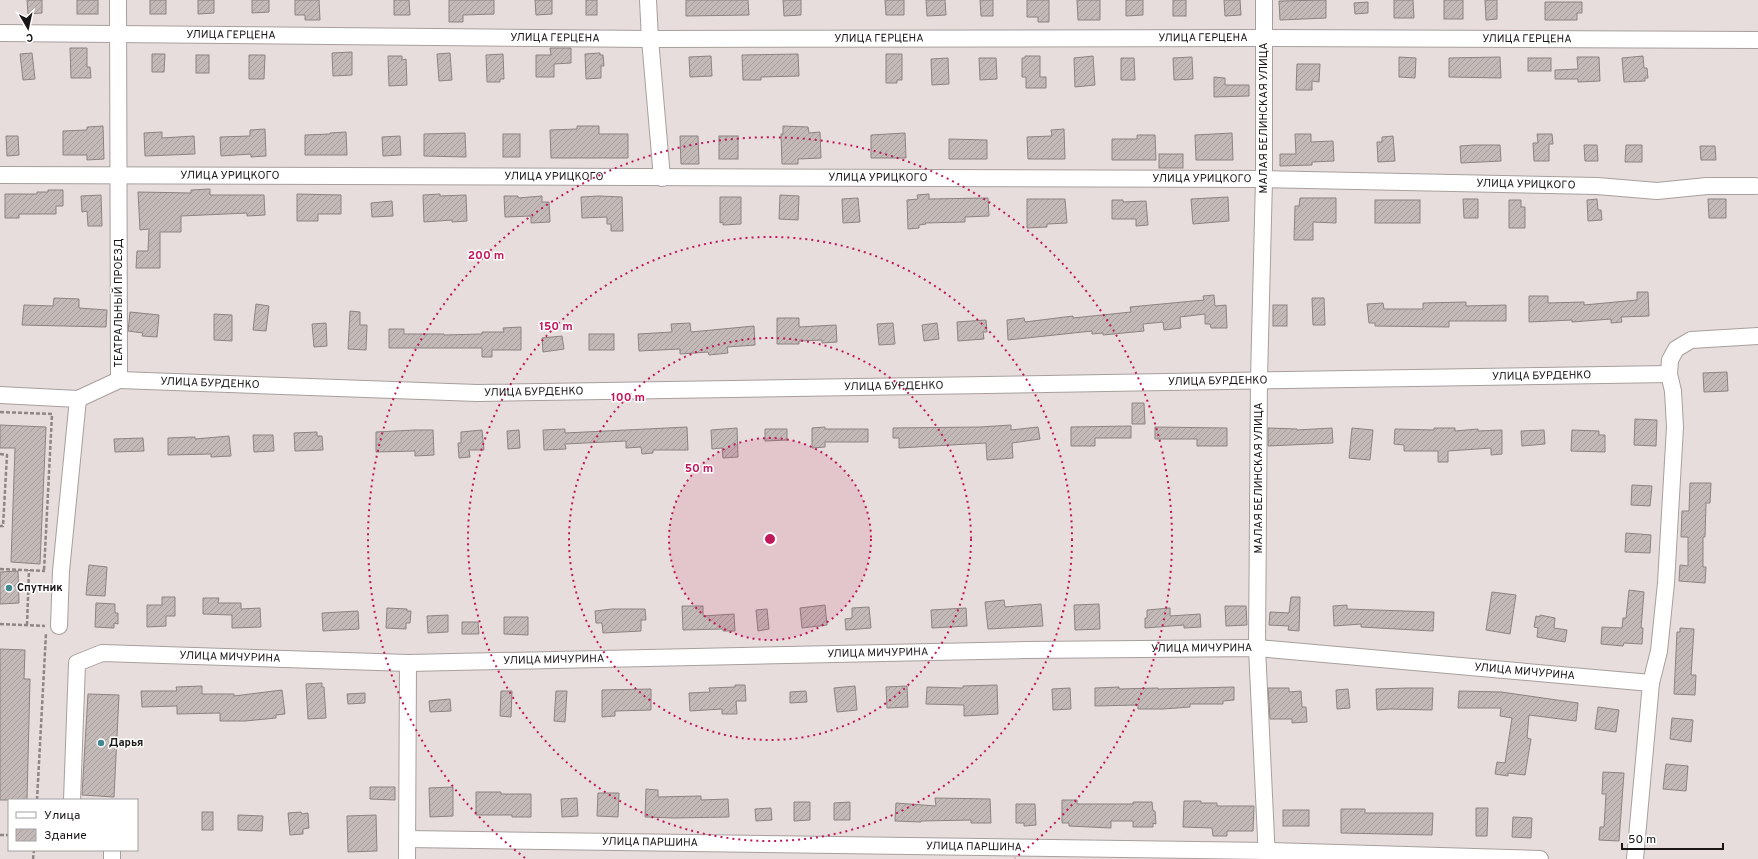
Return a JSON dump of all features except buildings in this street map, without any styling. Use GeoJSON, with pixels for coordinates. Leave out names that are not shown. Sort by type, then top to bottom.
{"type":"FeatureCollection","features":[{"type":"Feature","properties":{"kind":"street","name":"ТЕАТРАЛЬНЫЙ ПРОЕЗД"},"geometry":{"type":"LineString","coordinates":[[78,399],[119,380],[118,0]]}},
{"type":"Feature","properties":{"kind":"street"},"geometry":{"type":"LineString","coordinates":[[648,0],[662,178]]}},
{"type":"Feature","properties":{"kind":"street","name":"МАЛАЯ БЕЛИНСКАЯ УЛИЦА"},"geometry":{"type":"LineString","coordinates":[[1264,0],[1264,178],[1257,648],[1267,855]]}},
{"type":"Feature","properties":{"kind":"street","name":"УЛИЦА ГЕРЦЕНА"},"geometry":{"type":"LineString","coordinates":[[0,33],[650,39],[1264,38],[1758,40]]}},
{"type":"Feature","properties":{"kind":"street","name":"УЛИЦА УРИЦКОГО"},"geometry":{"type":"LineString","coordinates":[[0,175],[662,178],[1264,178],[1597,186],[1656,191],[1707,186],[1755,186]]}},
{"type":"Feature","properties":{"kind":"street"},"geometry":{"type":"LineString","coordinates":[[1635,859],[1651,683],[1658,651],[1665,591],[1675,427],[1673,391],[1668,374],[1670,360],[1676,349],[1691,340],[1758,336]]}},
{"type":"Feature","properties":{"kind":"street","name":"УЛИЦА БУРДЕНКО"},"geometry":{"type":"LineString","coordinates":[[119,380],[477,393],[1668,374]]}},
{"type":"Feature","properties":{"kind":"street"},"geometry":{"type":"LineString","coordinates":[[0,395],[78,399],[61,571],[59,626]]}},
{"type":"Feature","properties":{"kind":"street","name":"УЛИЦА МИЧУРИНА"},"geometry":{"type":"LineString","coordinates":[[72,799],[78,663],[102,653],[408,663],[1018,650],[1257,648],[1651,683]]}},
{"type":"Feature","properties":{"kind":"street"},"geometry":{"type":"LineString","coordinates":[[407,859],[408,663]]}},
{"type":"Feature","properties":{"kind":"street","name":"УЛИЦА ПАРШИНА"},"geometry":{"type":"LineString","coordinates":[[408,839],[1540,859]]}},
{"type":"Feature","properties":{"kind":"path"},"geometry":{"type":"LineString","coordinates":[[0,412],[52,414],[44,571]]}},
{"type":"Feature","properties":{"kind":"path"},"geometry":{"type":"LineString","coordinates":[[0,454],[7,454],[3,526],[0,526]]}},
{"type":"Feature","properties":{"kind":"path"},"geometry":{"type":"LineString","coordinates":[[0,569],[61,571]]}},
{"type":"Feature","properties":{"kind":"path"},"geometry":{"type":"LineString","coordinates":[[27,625],[29,570]]}},
{"type":"Feature","properties":{"kind":"path"},"geometry":{"type":"LineString","coordinates":[[0,624],[47,626],[37,799]]}},
{"type":"Feature","properties":{"kind":"place","name":"Спутник"},"geometry":{"type":"Point","coordinates":[9,588]}},
{"type":"Feature","properties":{"kind":"place","name":"Дарья"},"geometry":{"type":"Point","coordinates":[101,743]}}]}
